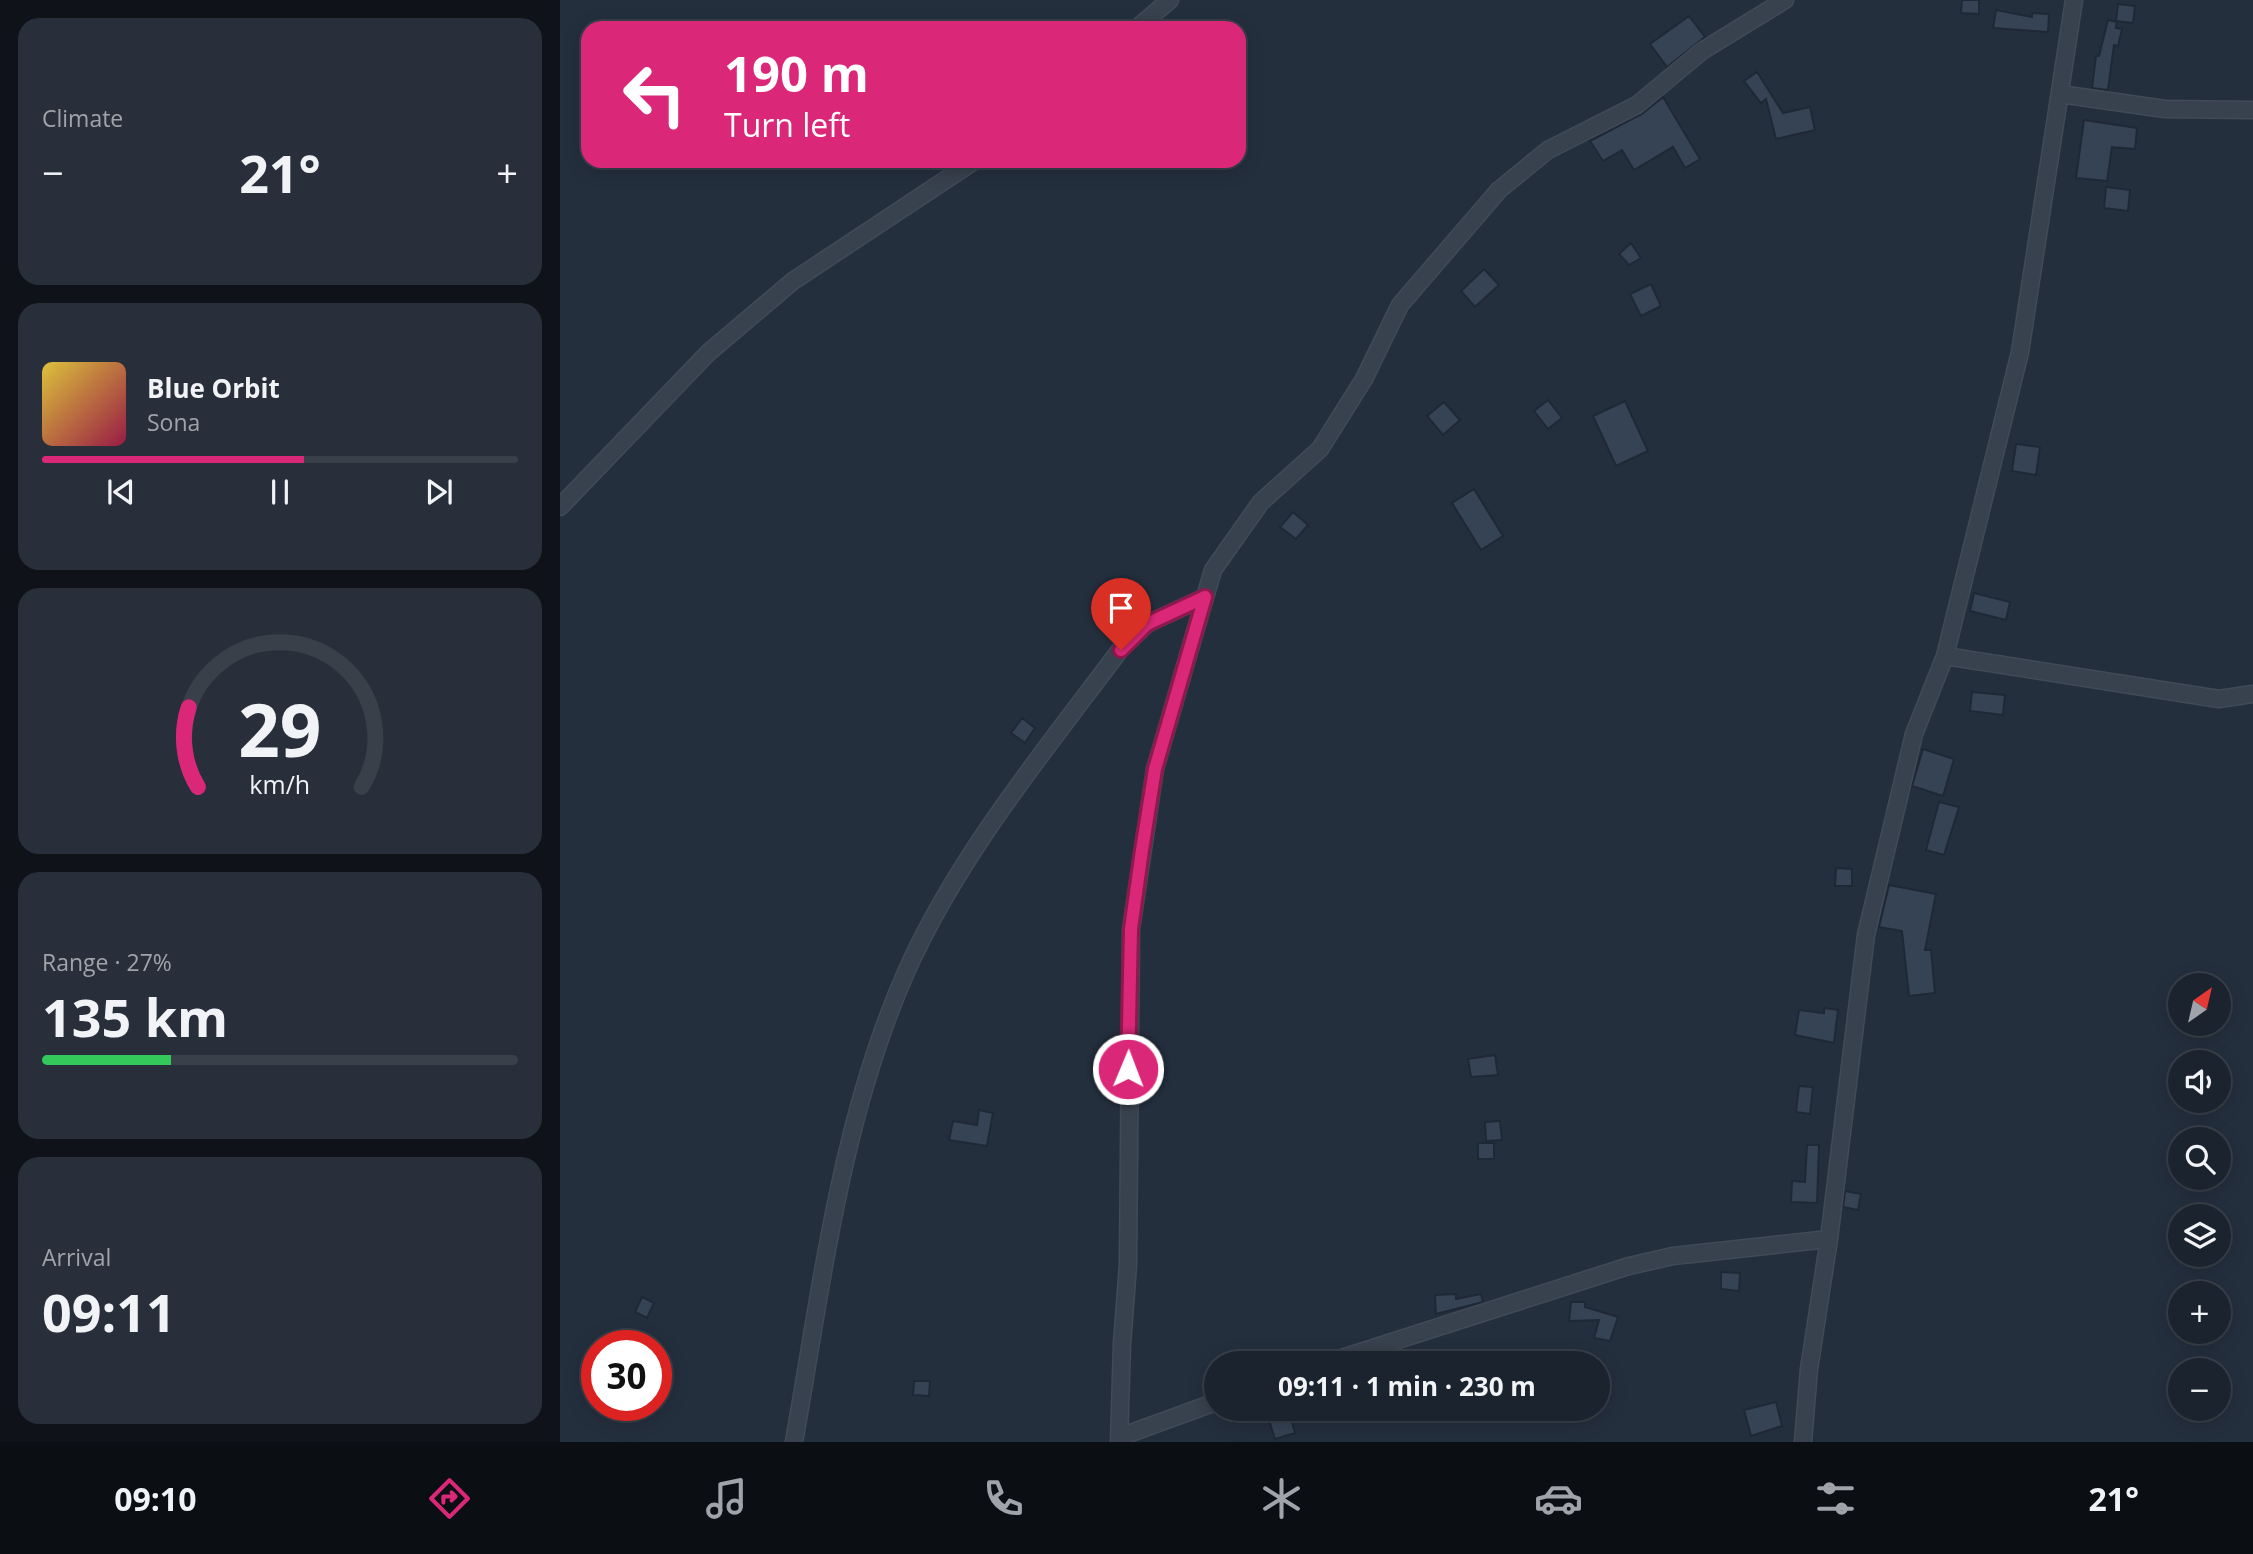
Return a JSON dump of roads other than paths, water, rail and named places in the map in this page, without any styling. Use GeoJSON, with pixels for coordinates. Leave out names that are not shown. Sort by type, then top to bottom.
{"type":"FeatureCollection","features":[{"type":"Feature","properties":{"kind":"street"},"geometry":{"type":"LineString","coordinates":[[1145,21],[1170,0]]}},
{"type":"Feature","properties":{"kind":"street"},"geometry":{"type":"LineString","coordinates":[[1204,1407],[1119,1439],[1128,1265],[1131,929],[1155,769],[1213,570],[1261,502],[1321,449],[1364,379],[1400,304],[1499,190],[1548,150],[1637,105],[1702,51],[1785,0]]}},
{"type":"Feature","properties":{"kind":"street"},"geometry":{"type":"LineString","coordinates":[[1803,1442],[1809,1369],[1829,1239],[1866,935],[1914,734],[1945,656],[2020,352],[2074,0]]}},
{"type":"Feature","properties":{"kind":"street"},"geometry":{"type":"LineString","coordinates":[[2060,94],[2165,109],[2253,110]]}},
{"type":"Feature","properties":{"kind":"street"},"geometry":{"type":"LineString","coordinates":[[560,507],[708,353],[793,281],[963,168]]}},
{"type":"Feature","properties":{"kind":"street"},"geometry":{"type":"LineString","coordinates":[[794,1442],[841,1182],[856,1118],[888,1018],[918,947],[970,859],[1121,650],[1147,624],[1205,597]]}},
{"type":"Feature","properties":{"kind":"street"},"geometry":{"type":"LineString","coordinates":[[1945,656],[2219,699],[2253,695]]}},
{"type":"Feature","properties":{"kind":"street"},"geometry":{"type":"LineString","coordinates":[[1363,1351],[1629,1266],[1673,1256],[1829,1239]]}}]}
